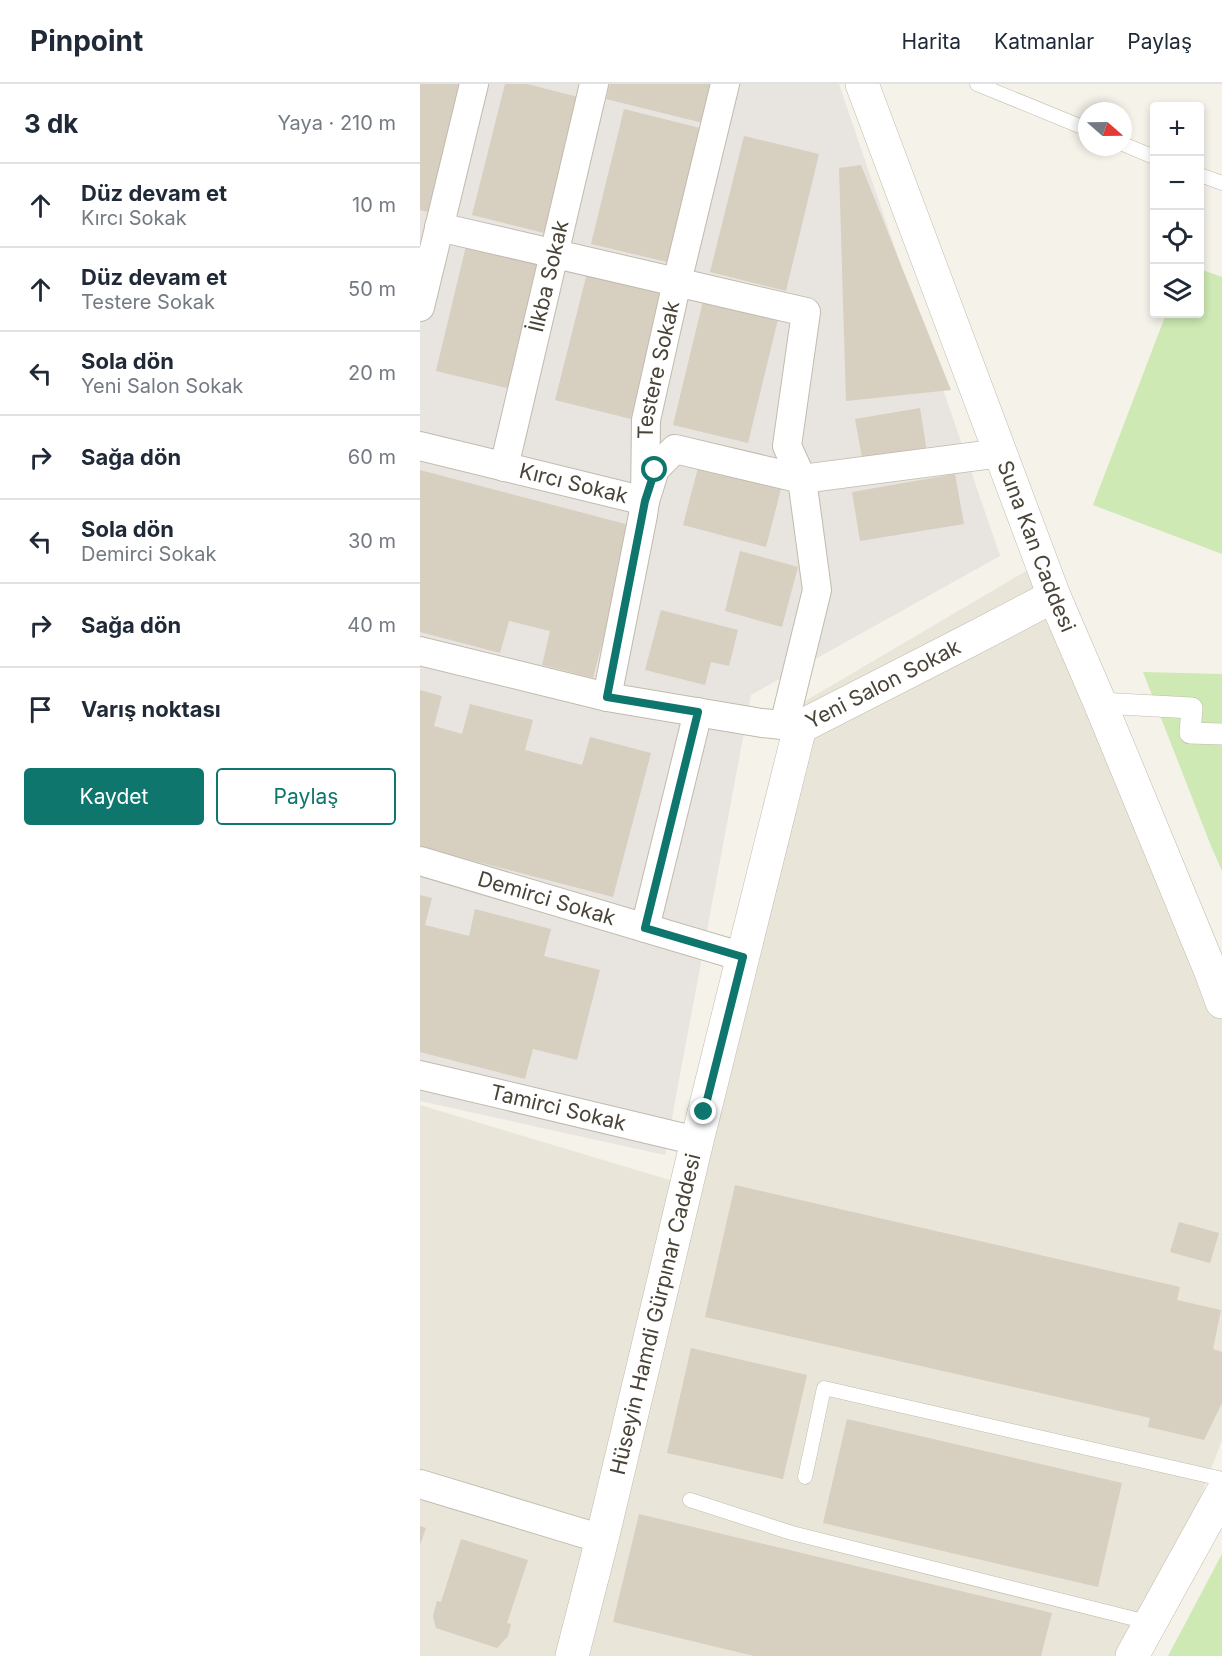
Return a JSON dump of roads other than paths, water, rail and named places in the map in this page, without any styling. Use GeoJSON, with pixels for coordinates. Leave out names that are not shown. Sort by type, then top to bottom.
{"type":"FeatureCollection","features":[{"type":"Feature","properties":{"kind":"street"},"geometry":{"type":"LineString","coordinates":[[420,307],[432,234],[474,84]]}},
{"type":"Feature","properties":{"kind":"street","name":"İlkba Sokak"},"geometry":{"type":"LineString","coordinates":[[504,467],[594,84]]}},
{"type":"Feature","properties":{"kind":"street","name":"Testere Sokak"},"geometry":{"type":"LineString","coordinates":[[607,697],[645,501],[646,420],[725,84]]}},
{"type":"Feature","properties":{"kind":"street","name":"Suna Kan Caddesi"},"geometry":{"type":"LineString","coordinates":[[862,84],[1054,596],[1100,702],[1222,1002]]}},
{"type":"Feature","properties":{"kind":"street"},"geometry":{"type":"LineString","coordinates":[[432,234],[553,254],[806,312],[787,446],[802,478],[817,590],[792,726]]}},
{"type":"Feature","properties":{"kind":"street","name":"Kırcı Sokak"},"geometry":{"type":"LineString","coordinates":[[420,446],[645,501],[655,470],[675,449],[802,478]]}},
{"type":"Feature","properties":{"kind":"street"},"geometry":{"type":"LineString","coordinates":[[802,478],[1001,453]]}},
{"type":"Feature","properties":{"kind":"street","name":"Yeni Salon Sokak"},"geometry":{"type":"LineString","coordinates":[[420,651],[607,697],[792,726],[968,641],[1054,596]]}},
{"type":"Feature","properties":{"kind":"street"},"geometry":{"type":"LineString","coordinates":[[1100,702],[1192,708],[1190,733],[1221,739]]}},
{"type":"Feature","properties":{"kind":"street"},"geometry":{"type":"LineString","coordinates":[[645,928],[698,712]]}},
{"type":"Feature","properties":{"kind":"street","name":"Hüseyin Hamdi Gürpınar Caddesi"},"geometry":{"type":"LineString","coordinates":[[572,1656],[743,957],[792,726]]}},
{"type":"Feature","properties":{"kind":"street","name":"Demirci Sokak"},"geometry":{"type":"LineString","coordinates":[[420,861],[743,957]]}},
{"type":"Feature","properties":{"kind":"street","name":"Tamirci Sokak"},"geometry":{"type":"LineString","coordinates":[[420,1075],[697,1142]]}},
{"type":"Feature","properties":{"kind":"street"},"geometry":{"type":"LineString","coordinates":[[420,1484],[602,1539]]}},
{"type":"Feature","properties":{"kind":"street"},"geometry":{"type":"LineString","coordinates":[[1132,1656],[1222,1493]]}},
{"type":"Feature","properties":{"kind":"lane"},"geometry":{"type":"LineString","coordinates":[[977,84],[1078,125]]}},
{"type":"Feature","properties":{"kind":"lane"},"geometry":{"type":"LineString","coordinates":[[1132,148],[1153,156]]}},
{"type":"Feature","properties":{"kind":"lane"},"geometry":{"type":"LineString","coordinates":[[1204,176],[1222,183]]}},
{"type":"Feature","properties":{"kind":"lane"},"geometry":{"type":"LineString","coordinates":[[805,1477],[824,1388],[1222,1479]]}},
{"type":"Feature","properties":{"kind":"lane"},"geometry":{"type":"LineString","coordinates":[[690,1500],[792,1533],[1151,1623]]}}]}
